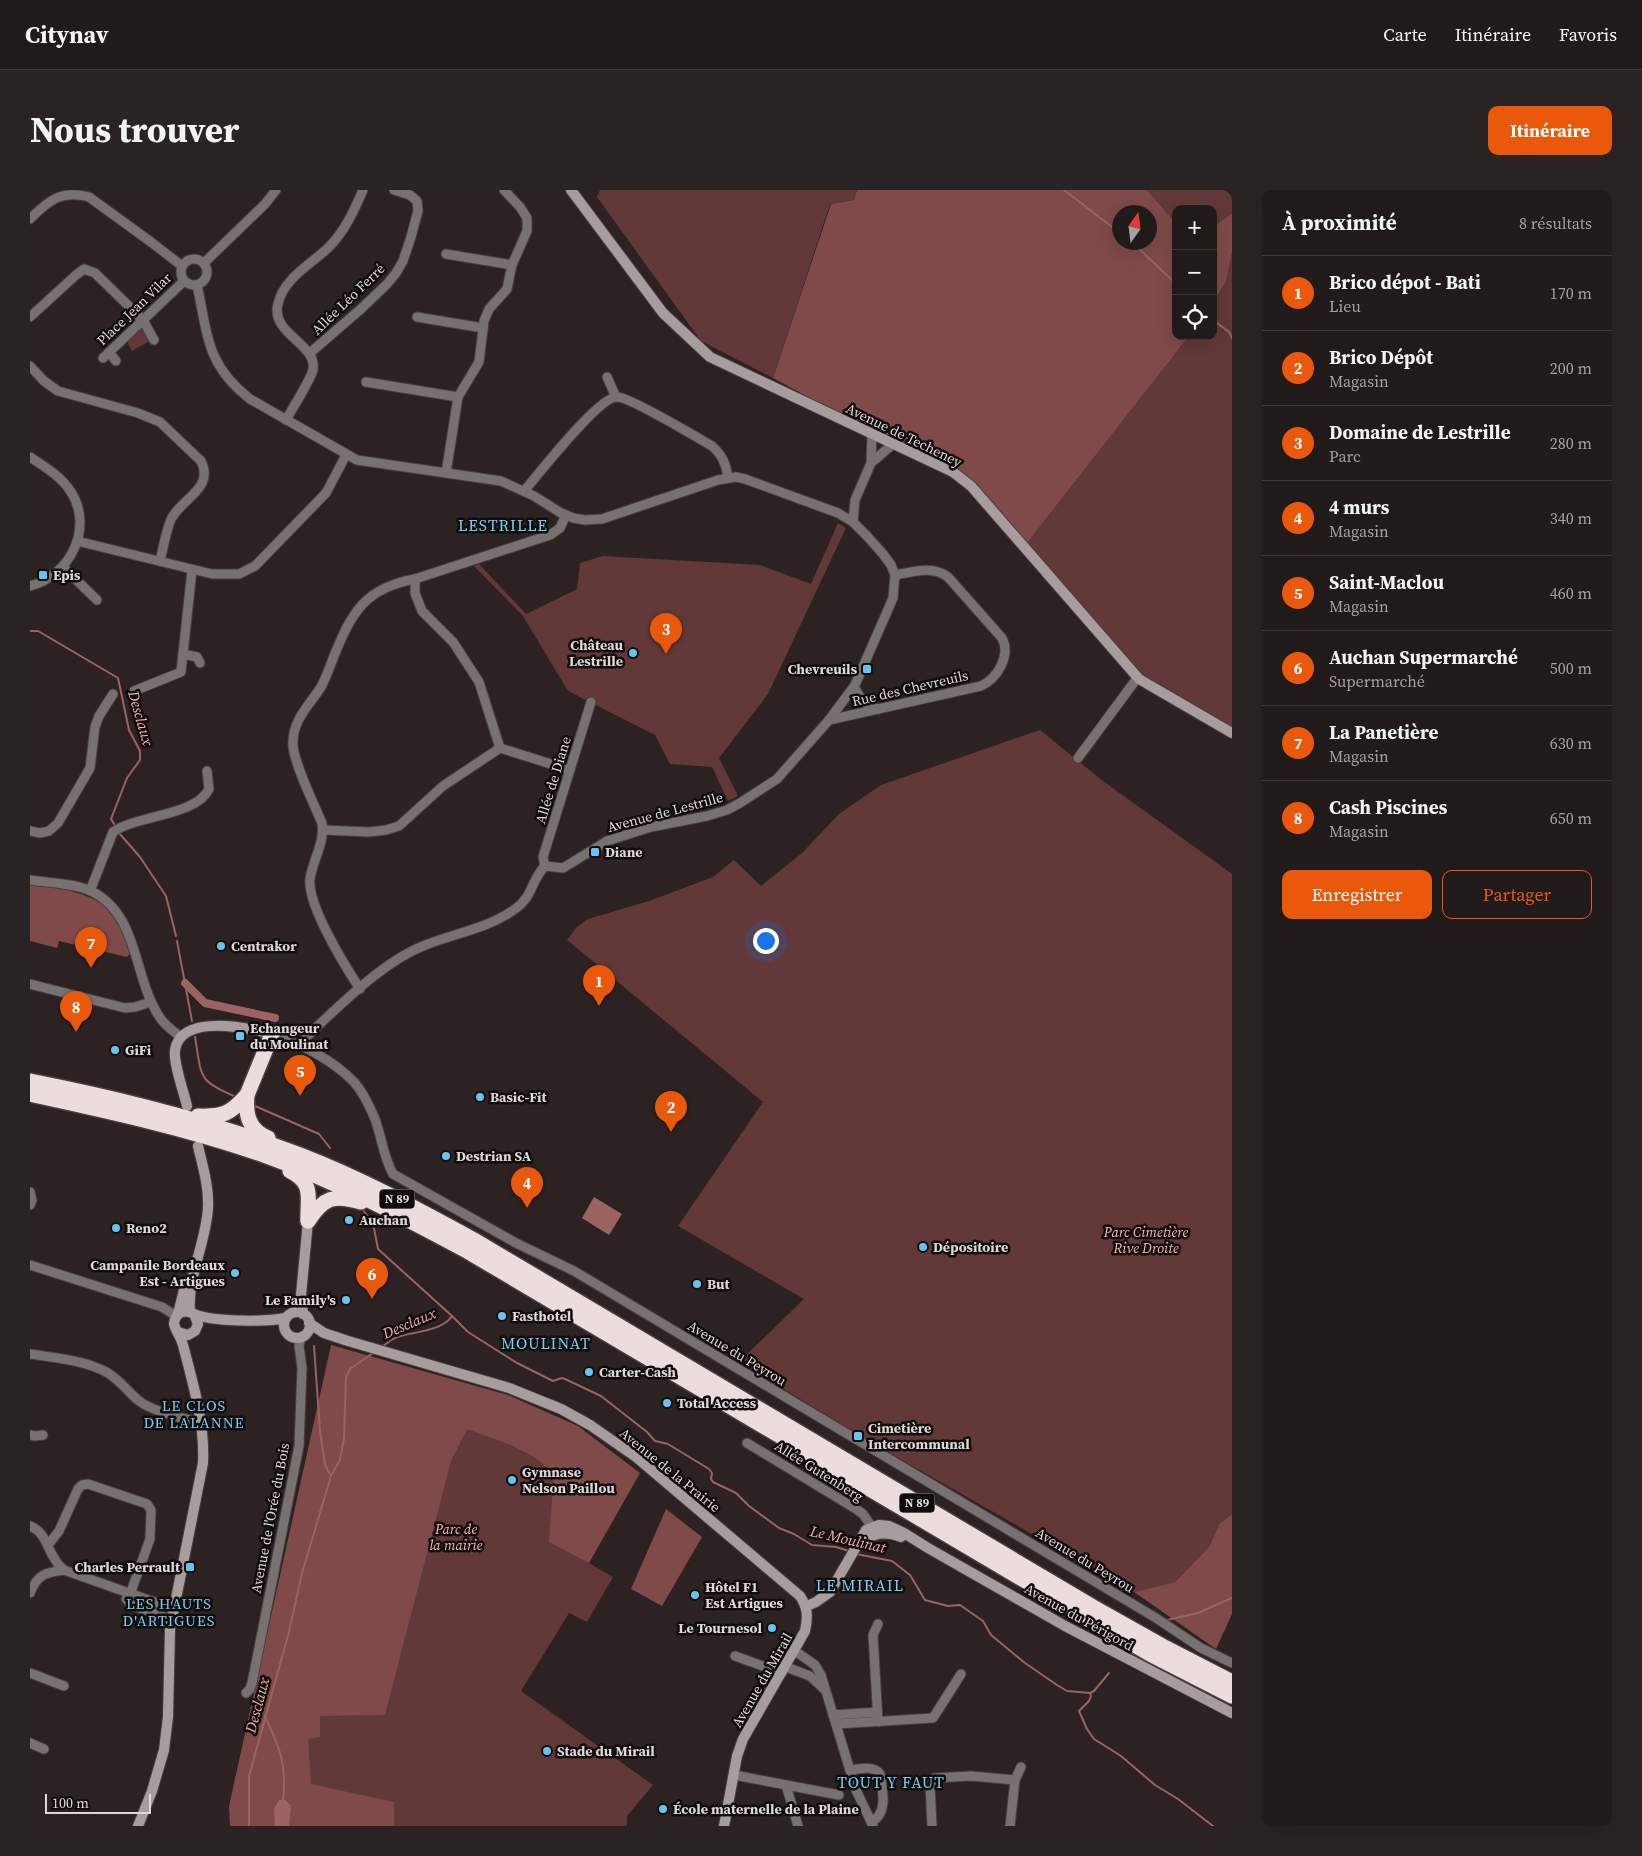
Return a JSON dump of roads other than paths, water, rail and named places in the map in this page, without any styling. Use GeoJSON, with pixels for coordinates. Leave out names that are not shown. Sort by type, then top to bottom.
{"type":"FeatureCollection","features":[{"type":"Feature","properties":{"kind":"highway"},"geometry":{"type":"LineString","coordinates":[[272,1034],[247,1096],[246,1105],[249,1121],[258,1133],[356,1174],[373,1183],[393,1198]]}},
{"type":"Feature","properties":{"kind":"highway","name":"N 89"},"geometry":{"type":"LineString","coordinates":[[30,1082],[70,1089],[232,1131],[327,1166],[393,1198],[474,1240],[1100,1611],[1202,1668],[1232,1682]]}},
{"type":"Feature","properties":{"kind":"highway","name":"N 89"},"geometry":{"type":"LineString","coordinates":[[30,1094],[92,1107],[191,1132],[290,1165],[334,1183],[399,1215],[512,1277],[1094,1622],[1150,1654],[1232,1696]]}},
{"type":"Feature","properties":{"kind":"highway"},"geometry":{"type":"LineString","coordinates":[[174,1115],[223,1115],[232,1111],[247,1096]]}},
{"type":"Feature","properties":{"kind":"highway"},"geometry":{"type":"LineString","coordinates":[[191,1132],[208,1143],[280,1168],[301,1178],[305,1182],[308,1192],[308,1221]]}},
{"type":"Feature","properties":{"kind":"highway"},"geometry":{"type":"LineString","coordinates":[[308,1221],[322,1203],[340,1198],[348,1198],[399,1215]]}},
{"type":"Feature","properties":{"kind":"street"},"geometry":{"type":"LineString","coordinates":[[204,263],[265,204],[276,190]]}},
{"type":"Feature","properties":{"kind":"street"},"geometry":{"type":"LineString","coordinates":[[286,420],[313,371],[313,361],[310,353],[286,330],[279,318],[277,305],[288,285],[329,247],[351,219],[363,190]]}},
{"type":"Feature","properties":{"kind":"street","name":"Allée Léo Ferré"},"geometry":{"type":"LineString","coordinates":[[310,353],[387,284],[403,261],[418,211],[417,201],[410,195],[394,190]]}},
{"type":"Feature","properties":{"kind":"street"},"geometry":{"type":"LineString","coordinates":[[446,473],[458,396],[479,362],[483,328],[489,309],[507,289],[512,265],[527,231],[527,218],[520,207],[504,190]]}},
{"type":"Feature","properties":{"kind":"street","name":"Avenue de Techeney"},"geometry":{"type":"LineString","coordinates":[[571,190],[663,313],[710,357],[953,472],[971,486],[1138,677],[1232,733]]}},
{"type":"Feature","properties":{"kind":"street"},"geometry":{"type":"LineString","coordinates":[[30,219],[51,199],[62,193],[68,191],[80,194],[89,198],[182,266]]}},
{"type":"Feature","properties":{"kind":"street"},"geometry":{"type":"LineString","coordinates":[[446,254],[512,265]]}},
{"type":"Feature","properties":{"kind":"street"},"geometry":{"type":"LineString","coordinates":[[196,258],[204,263],[207,276],[201,283],[190,285],[184,281],[180,274],[184,262],[196,258]]}},
{"type":"Feature","properties":{"kind":"street"},"geometry":{"type":"LineString","coordinates":[[30,317],[84,269],[95,273],[143,320],[154,340]]}},
{"type":"Feature","properties":{"kind":"street","name":"Place Jean Vilar"},"geometry":{"type":"LineString","coordinates":[[116,361],[106,355],[184,281]]}},
{"type":"Feature","properties":{"kind":"street"},"geometry":{"type":"LineString","coordinates":[[197,285],[208,340],[216,360],[226,377],[250,399],[346,455],[369,463],[501,482],[566,515],[585,520],[602,518],[685,490],[728,478],[746,479],[838,513],[853,522],[884,554],[894,575]]}},
{"type":"Feature","properties":{"kind":"street"},"geometry":{"type":"LineString","coordinates":[[417,317],[483,328]]}},
{"type":"Feature","properties":{"kind":"street"},"geometry":{"type":"LineString","coordinates":[[30,366],[44,381],[58,391],[138,413],[160,422],[201,462],[205,469],[205,478],[202,486],[172,517],[160,562]]}},
{"type":"Feature","properties":{"kind":"street"},"geometry":{"type":"LineString","coordinates":[[607,377],[616,397]]}},
{"type":"Feature","properties":{"kind":"street"},"geometry":{"type":"LineString","coordinates":[[366,382],[458,396]]}},
{"type":"Feature","properties":{"kind":"street"},"geometry":{"type":"LineString","coordinates":[[524,492],[594,411],[609,398],[616,397],[634,404],[712,446],[721,454],[727,466],[728,478]]}},
{"type":"Feature","properties":{"kind":"street"},"geometry":{"type":"LineString","coordinates":[[872,434],[872,463]]}},
{"type":"Feature","properties":{"kind":"street"},"geometry":{"type":"LineString","coordinates":[[853,522],[855,500],[872,463],[893,444]]}},
{"type":"Feature","properties":{"kind":"street"},"geometry":{"type":"LineString","coordinates":[[78,541],[192,570],[212,574],[239,574],[255,566],[326,493],[346,455]]}},
{"type":"Feature","properties":{"kind":"street"},"geometry":{"type":"LineString","coordinates":[[30,457],[53,471],[71,491],[78,510],[80,524],[78,541],[74,552],[62,567],[49,579],[30,586]]}},
{"type":"Feature","properties":{"kind":"street"},"geometry":{"type":"LineString","coordinates":[[838,513],[855,500]]}},
{"type":"Feature","properties":{"kind":"street"},"geometry":{"type":"LineString","coordinates":[[360,989],[322,922],[310,892],[310,878],[322,843],[323,830],[322,823],[294,754],[294,733],[302,711],[320,688],[350,619],[359,607],[383,589],[399,582],[415,579],[550,535],[560,528],[566,515]]}},
{"type":"Feature","properties":{"kind":"street"},"geometry":{"type":"LineString","coordinates":[[62,567],[97,600]]}},
{"type":"Feature","properties":{"kind":"street"},"geometry":{"type":"LineString","coordinates":[[134,691],[181,672],[192,570]]}},
{"type":"Feature","properties":{"kind":"street","name":"Rue des Chevreuils"},"geometry":{"type":"LineString","coordinates":[[830,720],[981,686],[990,682],[995,676],[1005,654],[1005,645],[1002,638],[948,576],[941,572],[927,570],[894,575]]}},
{"type":"Feature","properties":{"kind":"street","name":"Avenue de Lestrille"},"geometry":{"type":"LineString","coordinates":[[545,866],[563,868],[607,841],[651,827],[727,810],[777,780],[830,720],[854,687],[893,598],[894,575]]}},
{"type":"Feature","properties":{"kind":"street"},"geometry":{"type":"LineString","coordinates":[[415,579],[415,593],[422,611],[453,642],[479,682],[500,748]]}},
{"type":"Feature","properties":{"kind":"street"},"geometry":{"type":"LineString","coordinates":[[183,654],[197,656],[200,663]]}},
{"type":"Feature","properties":{"kind":"street"},"geometry":{"type":"LineString","coordinates":[[1078,758],[1138,677]]}},
{"type":"Feature","properties":{"kind":"street"},"geometry":{"type":"LineString","coordinates":[[854,687],[862,700],[869,706],[879,709]]}},
{"type":"Feature","properties":{"kind":"street"},"geometry":{"type":"LineString","coordinates":[[30,831],[40,833],[50,831],[58,823],[90,768],[95,727],[99,716],[113,694]]}},
{"type":"Feature","properties":{"kind":"street","name":"Allée de Diane"},"geometry":{"type":"LineString","coordinates":[[545,866],[543,856],[591,702]]}},
{"type":"Feature","properties":{"kind":"street"},"geometry":{"type":"LineString","coordinates":[[500,748],[570,770]]}},
{"type":"Feature","properties":{"kind":"street"},"geometry":{"type":"LineString","coordinates":[[323,830],[368,832],[399,826],[443,786],[500,748]]}},
{"type":"Feature","properties":{"kind":"street"},"geometry":{"type":"LineString","coordinates":[[90,891],[113,832],[129,824],[161,816],[202,799],[209,789],[207,771]]}},
{"type":"Feature","properties":{"kind":"street"},"geometry":{"type":"LineString","coordinates":[[301,1045],[308,1035],[360,989],[399,958],[424,946],[487,925],[515,910],[527,900],[538,873],[545,866]]}},
{"type":"Feature","properties":{"kind":"street"},"geometry":{"type":"LineString","coordinates":[[30,880],[82,888],[105,900],[120,916],[134,948],[151,1002],[164,1024],[181,1037]]}},
{"type":"Feature","properties":{"kind":"street"},"geometry":{"type":"LineString","coordinates":[[30,984],[125,1008],[151,1002]]}},
{"type":"Feature","properties":{"kind":"street"},"geometry":{"type":"LineString","coordinates":[[187,1106],[177,1064],[176,1048],[181,1037],[193,1029],[215,1026],[248,1029],[272,1034]]}},
{"type":"Feature","properties":{"kind":"street","name":"Avenue du Peyrou"},"geometry":{"type":"LineString","coordinates":[[272,1034],[301,1045],[338,1068],[355,1083],[375,1120],[386,1160],[393,1174],[516,1244],[574,1271],[1156,1618],[1201,1648],[1232,1663]]}},
{"type":"Feature","properties":{"kind":"street"},"geometry":{"type":"LineString","coordinates":[[188,1360],[190,1342],[198,1320],[192,1313],[190,1295],[207,1217],[208,1200],[198,1146]]}},
{"type":"Feature","properties":{"kind":"street"},"geometry":{"type":"LineString","coordinates":[[30,1192],[32,1200],[30,1205]]}},
{"type":"Feature","properties":{"kind":"street"},"geometry":{"type":"LineString","coordinates":[[177,1315],[182,1312],[221,1320],[269,1321],[297,1328],[308,1221]]}},
{"type":"Feature","properties":{"kind":"street"},"geometry":{"type":"LineString","coordinates":[[138,1826],[159,1771],[166,1740],[172,1620],[202,1470],[201,1421],[188,1360],[174,1324],[194,1255],[202,1235]]}},
{"type":"Feature","properties":{"kind":"street"},"geometry":{"type":"LineString","coordinates":[[30,1265],[162,1307],[177,1315]]}},
{"type":"Feature","properties":{"kind":"street"},"geometry":{"type":"LineString","coordinates":[[178,1332],[184,1335],[221,1320]]}},
{"type":"Feature","properties":{"kind":"street","name":"Avenue de la Prairie"},"geometry":{"type":"LineString","coordinates":[[297,1328],[324,1333],[509,1388],[561,1409],[590,1425],[636,1457],[800,1596],[807,1606]]}},
{"type":"Feature","properties":{"kind":"street","name":"Avenue de l'Orée du Bois"},"geometry":{"type":"LineString","coordinates":[[246,1693],[252,1683],[299,1446],[302,1368],[297,1328]]}},
{"type":"Feature","properties":{"kind":"street"},"geometry":{"type":"LineString","coordinates":[[30,1354],[84,1363],[107,1373],[124,1385],[146,1406],[191,1420],[201,1421]]}},
{"type":"Feature","properties":{"kind":"street"},"geometry":{"type":"LineString","coordinates":[[30,1435],[44,1435]]}},
{"type":"Feature","properties":{"kind":"street","name":"Allée Gutenberg"},"geometry":{"type":"LineString","coordinates":[[747,1443],[856,1509],[863,1514],[872,1527]]}},
{"type":"Feature","properties":{"kind":"street"},"geometry":{"type":"LineString","coordinates":[[48,1545],[60,1531],[78,1489],[82,1485],[88,1484],[147,1504],[151,1510],[150,1539],[130,1598]]}},
{"type":"Feature","properties":{"kind":"street","name":"Avenue du Périgord"},"geometry":{"type":"LineString","coordinates":[[872,1527],[879,1525],[889,1526],[904,1533],[1081,1635],[1232,1713]]}},
{"type":"Feature","properties":{"kind":"street"},"geometry":{"type":"LineString","coordinates":[[30,1526],[36,1528],[48,1545],[56,1562],[64,1570],[121,1590],[130,1598],[134,1606],[172,1620]]}},
{"type":"Feature","properties":{"kind":"street"},"geometry":{"type":"LineString","coordinates":[[807,1606],[830,1592],[857,1549],[863,1533],[872,1527],[875,1531],[881,1533]]}},
{"type":"Feature","properties":{"kind":"street"},"geometry":{"type":"LineString","coordinates":[[857,1549],[872,1535],[881,1533]]}},
{"type":"Feature","properties":{"kind":"street","name":"Avenue du Périgord"},"geometry":{"type":"LineString","coordinates":[[881,1533],[893,1534],[915,1541]]}},
{"type":"Feature","properties":{"kind":"street"},"geometry":{"type":"LineString","coordinates":[[30,1593],[38,1579],[48,1572],[64,1570]]}},
{"type":"Feature","properties":{"kind":"street"},"geometry":{"type":"LineString","coordinates":[[130,1598],[174,1609]]}},
{"type":"Feature","properties":{"kind":"street","name":"Avenue du Mirail"},"geometry":{"type":"LineString","coordinates":[[724,1826],[737,1756],[745,1735],[806,1631],[808,1620],[807,1606]]}},
{"type":"Feature","properties":{"kind":"street"},"geometry":{"type":"LineString","coordinates":[[877,1717],[873,1635],[878,1624]]}},
{"type":"Feature","properties":{"kind":"street"},"geometry":{"type":"LineString","coordinates":[[795,1652],[810,1661],[818,1669],[825,1682],[825,1690],[850,1770],[860,1800],[872,1824],[879,1817],[882,1810],[880,1774],[877,1770],[872,1769],[850,1770]]}},
{"type":"Feature","properties":{"kind":"street"},"geometry":{"type":"LineString","coordinates":[[735,1656],[814,1679],[825,1690]]}},
{"type":"Feature","properties":{"kind":"street"},"geometry":{"type":"LineString","coordinates":[[30,1673],[64,1686]]}},
{"type":"Feature","properties":{"kind":"street"},"geometry":{"type":"LineString","coordinates":[[834,1719],[877,1717],[933,1718],[961,1674]]}},
{"type":"Feature","properties":{"kind":"street"},"geometry":{"type":"LineString","coordinates":[[30,1743],[44,1749]]}},
{"type":"Feature","properties":{"kind":"street"},"geometry":{"type":"LineString","coordinates":[[1010,1826],[1015,1780],[1021,1767]]}},
{"type":"Feature","properties":{"kind":"street"},"geometry":{"type":"LineString","coordinates":[[734,1775],[839,1795]]}},
{"type":"Feature","properties":{"kind":"street"},"geometry":{"type":"LineString","coordinates":[[932,1826],[930,1784],[934,1778],[971,1776],[1015,1780]]}},
{"type":"Feature","properties":{"kind":"street"},"geometry":{"type":"LineString","coordinates":[[786,1785],[798,1826]]}},
{"type":"Feature","properties":{"kind":"waterway"},"geometry":{"type":"LineString","coordinates":[[1064,190],[1112,227]]}},
{"type":"Feature","properties":{"kind":"waterway"},"geometry":{"type":"LineString","coordinates":[[1140,250],[1172,280]]}},
{"type":"Feature","properties":{"kind":"waterway"},"geometry":{"type":"LineString","coordinates":[[1217,323],[1229,332],[1232,338]]}},
{"type":"Feature","properties":{"kind":"waterway","name":"Desclaux"},"geometry":{"type":"LineString","coordinates":[[30,631],[38,631],[118,678],[129,730],[140,751],[140,760],[127,778],[111,819],[116,827]]}},
{"type":"Feature","properties":{"kind":"waterway","name":"Desclaux"},"geometry":{"type":"LineString","coordinates":[[119,833],[140,857],[166,896],[176,936]]}},
{"type":"Feature","properties":{"kind":"waterway","name":"Desclaux"},"geometry":{"type":"LineString","coordinates":[[177,941],[192,1021]]}},
{"type":"Feature","properties":{"kind":"waterway"},"geometry":{"type":"LineString","coordinates":[[185,983],[205,1003],[275,1018]]}},
{"type":"Feature","properties":{"kind":"waterway","name":"Desclaux"},"geometry":{"type":"LineString","coordinates":[[195,1037],[203,1076],[214,1086],[236,1097]]}},
{"type":"Feature","properties":{"kind":"waterway","name":"Desclaux"},"geometry":{"type":"LineString","coordinates":[[255,1106],[319,1134],[330,1148]]}},
{"type":"Feature","properties":{"kind":"waterway","name":"Desclaux"},"geometry":{"type":"LineString","coordinates":[[363,1210],[373,1223],[378,1249],[452,1316],[440,1326],[400,1336],[383,1346]]}},
{"type":"Feature","properties":{"kind":"waterway","name":"Le Moulinat"},"geometry":{"type":"LineString","coordinates":[[452,1316],[468,1332],[517,1363],[553,1381],[562,1378],[601,1396],[647,1432],[655,1441],[668,1444],[709,1469],[712,1473],[711,1479],[713,1482],[736,1493],[749,1506],[779,1528],[794,1534],[812,1545],[836,1547],[849,1551]]}},
{"type":"Feature","properties":{"kind":"waterway","name":"Desclaux"},"geometry":{"type":"LineString","coordinates":[[314,1346],[320,1431],[325,1465],[331,1476]]}},
{"type":"Feature","properties":{"kind":"waterway","name":"Desclaux"},"geometry":{"type":"LineString","coordinates":[[249,1826],[249,1776],[289,1632],[302,1573],[331,1476],[340,1460],[344,1438],[346,1377],[350,1369],[373,1353]]}},
{"type":"Feature","properties":{"kind":"waterway","name":"Le Moulinat"},"geometry":{"type":"LineString","coordinates":[[856,1554],[892,1561],[910,1575],[925,1600],[948,1606],[960,1605],[983,1621],[991,1635],[1025,1663],[1057,1685],[1067,1691],[1090,1693]]}},
{"type":"Feature","properties":{"kind":"waterway"},"geometry":{"type":"LineString","coordinates":[[1167,1620],[1198,1613],[1232,1598]]}},
{"type":"Feature","properties":{"kind":"waterway"},"geometry":{"type":"LineString","coordinates":[[1090,1693],[1094,1691],[1109,1673]]}},
{"type":"Feature","properties":{"kind":"waterway","name":"Le Moulinat"},"geometry":{"type":"LineString","coordinates":[[1090,1693],[1089,1701],[1079,1711],[1094,1739],[1121,1756],[1155,1785],[1178,1799],[1213,1826]]}},
{"type":"Feature","properties":{"kind":"waterway"},"geometry":{"type":"LineString","coordinates":[[265,1716],[275,1738],[283,1766],[283,1800]]}},
{"type":"Feature","properties":{"kind":"place","name":"Epis"},"geometry":{"type":"Point","coordinates":[43,575]}},
{"type":"Feature","properties":{"kind":"place","name":"Château Lestrille"},"geometry":{"type":"Point","coordinates":[633,653]}},
{"type":"Feature","properties":{"kind":"place","name":"Domaine de Lestrille"},"geometry":{"type":"Point","coordinates":[666,654]}},
{"type":"Feature","properties":{"kind":"place","name":"Chevreuils"},"geometry":{"type":"Point","coordinates":[867,669]}},
{"type":"Feature","properties":{"kind":"place","name":"Diane"},"geometry":{"type":"Point","coordinates":[595,852]}},
{"type":"Feature","properties":{"kind":"place","name":"Centrakor"},"geometry":{"type":"Point","coordinates":[221,946]}},
{"type":"Feature","properties":{"kind":"place","name":"La Panetière"},"geometry":{"type":"Point","coordinates":[91,968]}},
{"type":"Feature","properties":{"kind":"place","name":"Brico dépot - Bati"},"geometry":{"type":"Point","coordinates":[599,1006]}},
{"type":"Feature","properties":{"kind":"place","name":"Cash Piscines"},"geometry":{"type":"Point","coordinates":[76,1032]}},
{"type":"Feature","properties":{"kind":"place","name":"Echangeur du Moulinat"},"geometry":{"type":"Point","coordinates":[240,1036]}},
{"type":"Feature","properties":{"kind":"place","name":"GiFi"},"geometry":{"type":"Point","coordinates":[115,1050]}},
{"type":"Feature","properties":{"kind":"place","name":"Saint-Maclou"},"geometry":{"type":"Point","coordinates":[300,1096]}},
{"type":"Feature","properties":{"kind":"place","name":"Basic-Fit"},"geometry":{"type":"Point","coordinates":[480,1097]}},
{"type":"Feature","properties":{"kind":"place","name":"Brico Dépôt"},"geometry":{"type":"Point","coordinates":[671,1132]}},
{"type":"Feature","properties":{"kind":"place","name":"Destrian SA"},"geometry":{"type":"Point","coordinates":[446,1156]}},
{"type":"Feature","properties":{"kind":"place","name":"4 murs"},"geometry":{"type":"Point","coordinates":[527,1208]}},
{"type":"Feature","properties":{"kind":"place","name":"Auchan"},"geometry":{"type":"Point","coordinates":[349,1220]}},
{"type":"Feature","properties":{"kind":"place","name":"Reno2"},"geometry":{"type":"Point","coordinates":[116,1228]}},
{"type":"Feature","properties":{"kind":"place","name":"Dépositoire"},"geometry":{"type":"Point","coordinates":[923,1247]}},
{"type":"Feature","properties":{"kind":"place","name":"Campanile Bordeaux Est - Artigues"},"geometry":{"type":"Point","coordinates":[235,1273]}},
{"type":"Feature","properties":{"kind":"place","name":"But"},"geometry":{"type":"Point","coordinates":[697,1284]}},
{"type":"Feature","properties":{"kind":"place","name":"Auchan Supermarché"},"geometry":{"type":"Point","coordinates":[372,1299]}},
{"type":"Feature","properties":{"kind":"place","name":"Le Family's"},"geometry":{"type":"Point","coordinates":[346,1300]}},
{"type":"Feature","properties":{"kind":"place","name":"Fasthotel"},"geometry":{"type":"Point","coordinates":[502,1316]}},
{"type":"Feature","properties":{"kind":"place","name":"Carter-Cash"},"geometry":{"type":"Point","coordinates":[589,1372]}},
{"type":"Feature","properties":{"kind":"place","name":"Total Access"},"geometry":{"type":"Point","coordinates":[667,1403]}},
{"type":"Feature","properties":{"kind":"place","name":"Cimetière Intercommunal"},"geometry":{"type":"Point","coordinates":[858,1436]}},
{"type":"Feature","properties":{"kind":"place","name":"Gymnase Nelson Paillou"},"geometry":{"type":"Point","coordinates":[512,1480]}},
{"type":"Feature","properties":{"kind":"place","name":"Charles Perrault"},"geometry":{"type":"Point","coordinates":[190,1567]}},
{"type":"Feature","properties":{"kind":"place","name":"Hôtel F1 Est Artigues"},"geometry":{"type":"Point","coordinates":[695,1595]}},
{"type":"Feature","properties":{"kind":"place","name":"Le Tournesol"},"geometry":{"type":"Point","coordinates":[772,1628]}},
{"type":"Feature","properties":{"kind":"place","name":"Stade du Mirail"},"geometry":{"type":"Point","coordinates":[547,1751]}},
{"type":"Feature","properties":{"kind":"place","name":"École maternelle de la Plaine"},"geometry":{"type":"Point","coordinates":[663,1809]}},
{"type":"Feature","properties":{"kind":"district","name":"LESTRILLE"},"geometry":{"type":"Point","coordinates":[503,525]}},
{"type":"Feature","properties":{"kind":"district","name":"MOULINAT"},"geometry":{"type":"Point","coordinates":[546,1343]}},
{"type":"Feature","properties":{"kind":"district","name":"LE CLOS DE LALANNE"},"geometry":{"type":"Point","coordinates":[194,1414]}},
{"type":"Feature","properties":{"kind":"district","name":"LE MIRAIL"},"geometry":{"type":"Point","coordinates":[860,1585]}},
{"type":"Feature","properties":{"kind":"district","name":"LES HAUTS D'ARTIGUES"},"geometry":{"type":"Point","coordinates":[169,1612]}},
{"type":"Feature","properties":{"kind":"district","name":"TOUT Y FAUT"},"geometry":{"type":"Point","coordinates":[891,1782]}},
{"type":"Feature","properties":{"kind":"park label","name":"Parc Cimetière Rive Droite"},"geometry":{"type":"Point","coordinates":[1146,1240]}},
{"type":"Feature","properties":{"kind":"park label","name":"Parc de la mairie"},"geometry":{"type":"Point","coordinates":[456,1538]}}]}
